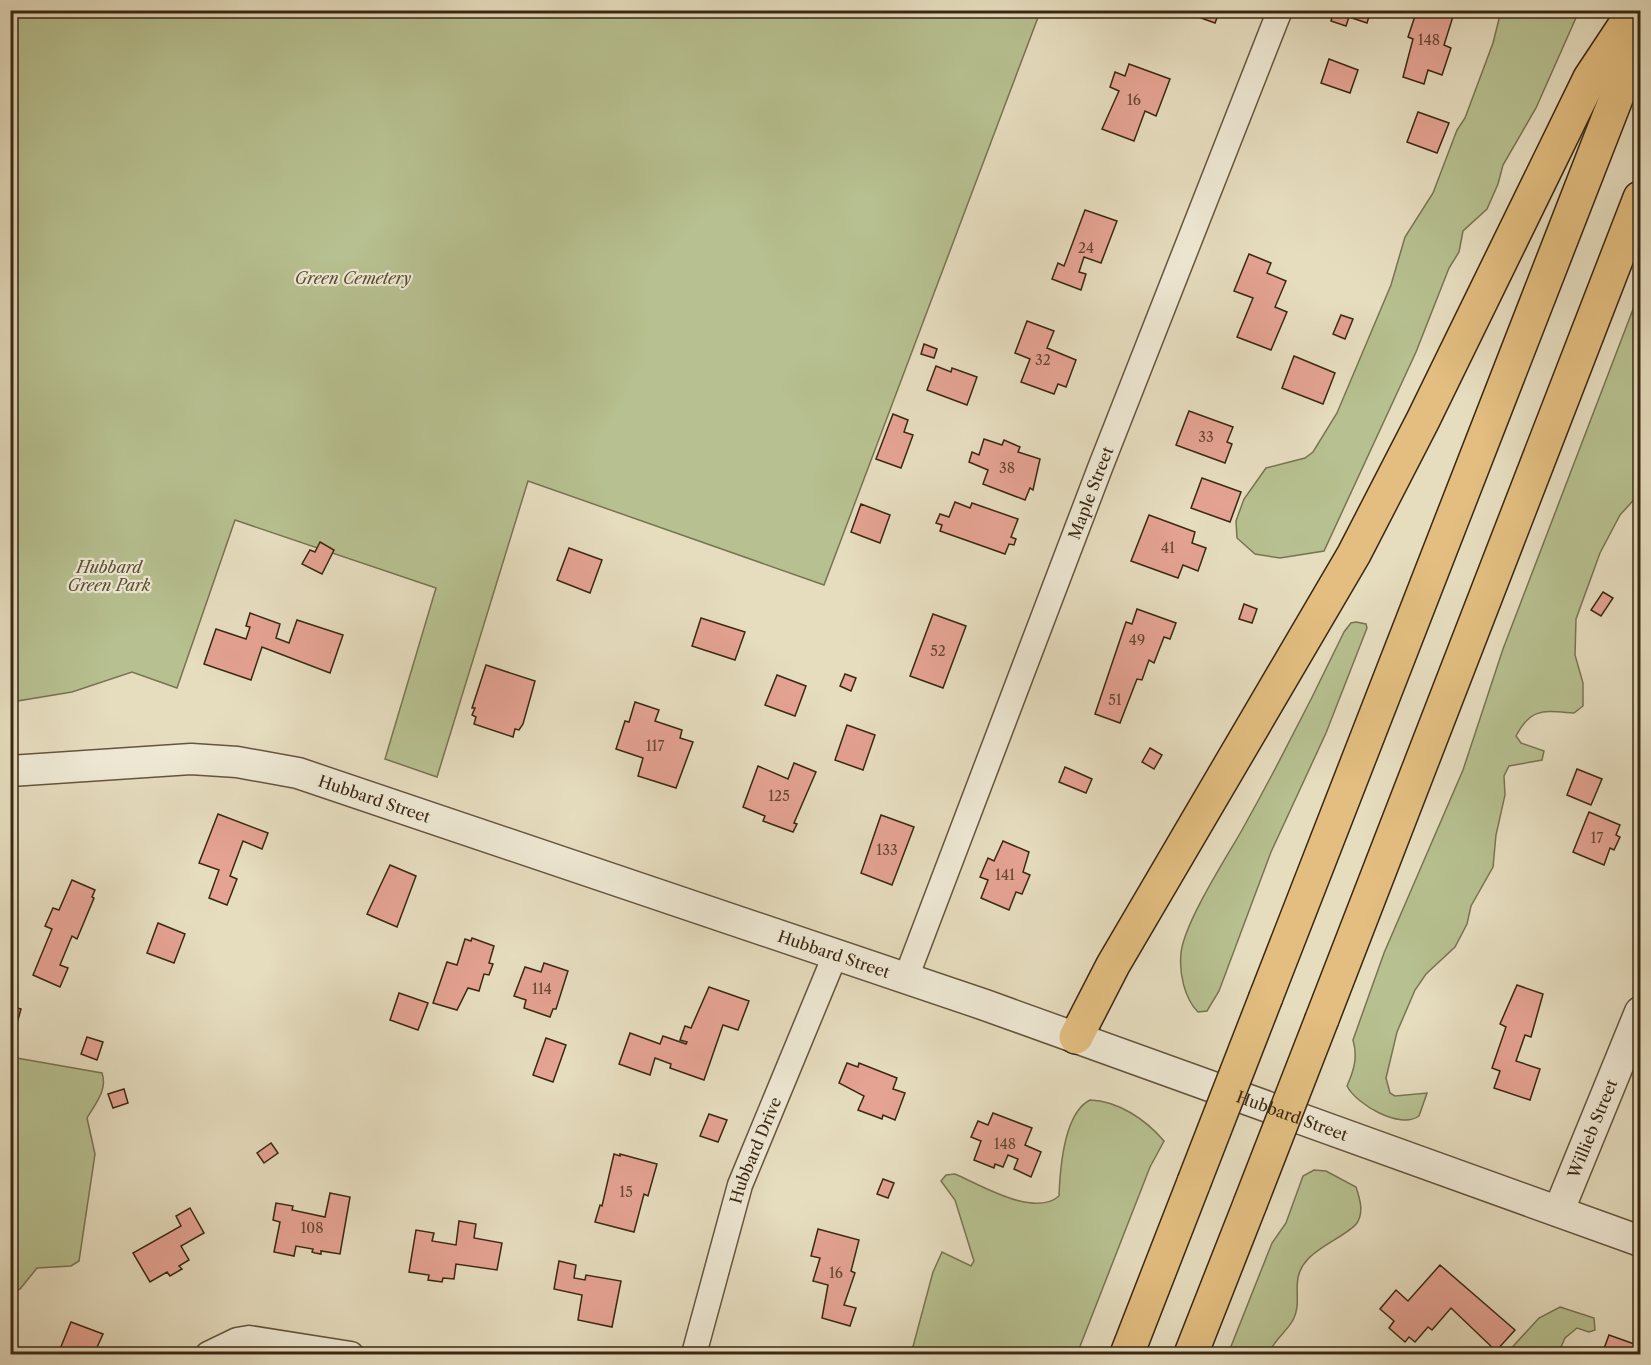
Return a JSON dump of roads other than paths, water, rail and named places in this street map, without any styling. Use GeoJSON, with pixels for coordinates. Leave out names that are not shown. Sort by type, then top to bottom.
{"type":"FeatureCollection","features":[{"type":"Feature","properties":{"kind":"highway"},"geometry":{"type":"LineString","coordinates":[[1076,1037],[1113,965],[1354,554],[1590,78],[1635,10]]}},
{"type":"Feature","properties":{"kind":"highway"},"geometry":{"type":"LineString","coordinates":[[1127,1354],[1641,37]]}},
{"type":"Feature","properties":{"kind":"highway"},"geometry":{"type":"LineString","coordinates":[[1191,1354],[1641,198]]}},
{"type":"Feature","properties":{"kind":"street","name":"Maple Street"},"geometry":{"type":"LineString","coordinates":[[906,978],[1100,468],[1280,10]]}},
{"type":"Feature","properties":{"kind":"street","name":"Hubbard Street"},"geometry":{"type":"LineString","coordinates":[[10,771],[191,759],[268,766],[337,786],[836,953],[1641,1241]]}},
{"type":"Feature","properties":{"kind":"street","name":"Hubbard Drive"},"geometry":{"type":"LineString","coordinates":[[694,1354],[740,1185],[836,953]]}},
{"type":"Feature","properties":{"kind":"street","name":"Willieb Street"},"geometry":{"type":"LineString","coordinates":[[1559,1210],[1641,1012]]}},
{"type":"Feature","properties":{"kind":"street"},"geometry":{"type":"LineString","coordinates":[[208,1354],[237,1340],[249,1338],[351,1354]]}},
{"type":"Feature","properties":{"kind":"park label","name":"Green Cemetery"},"geometry":{"type":"Point","coordinates":[353,278]}},
{"type":"Feature","properties":{"kind":"park label","name":"Hubbard Green Park"},"geometry":{"type":"Point","coordinates":[109,576]}}]}
